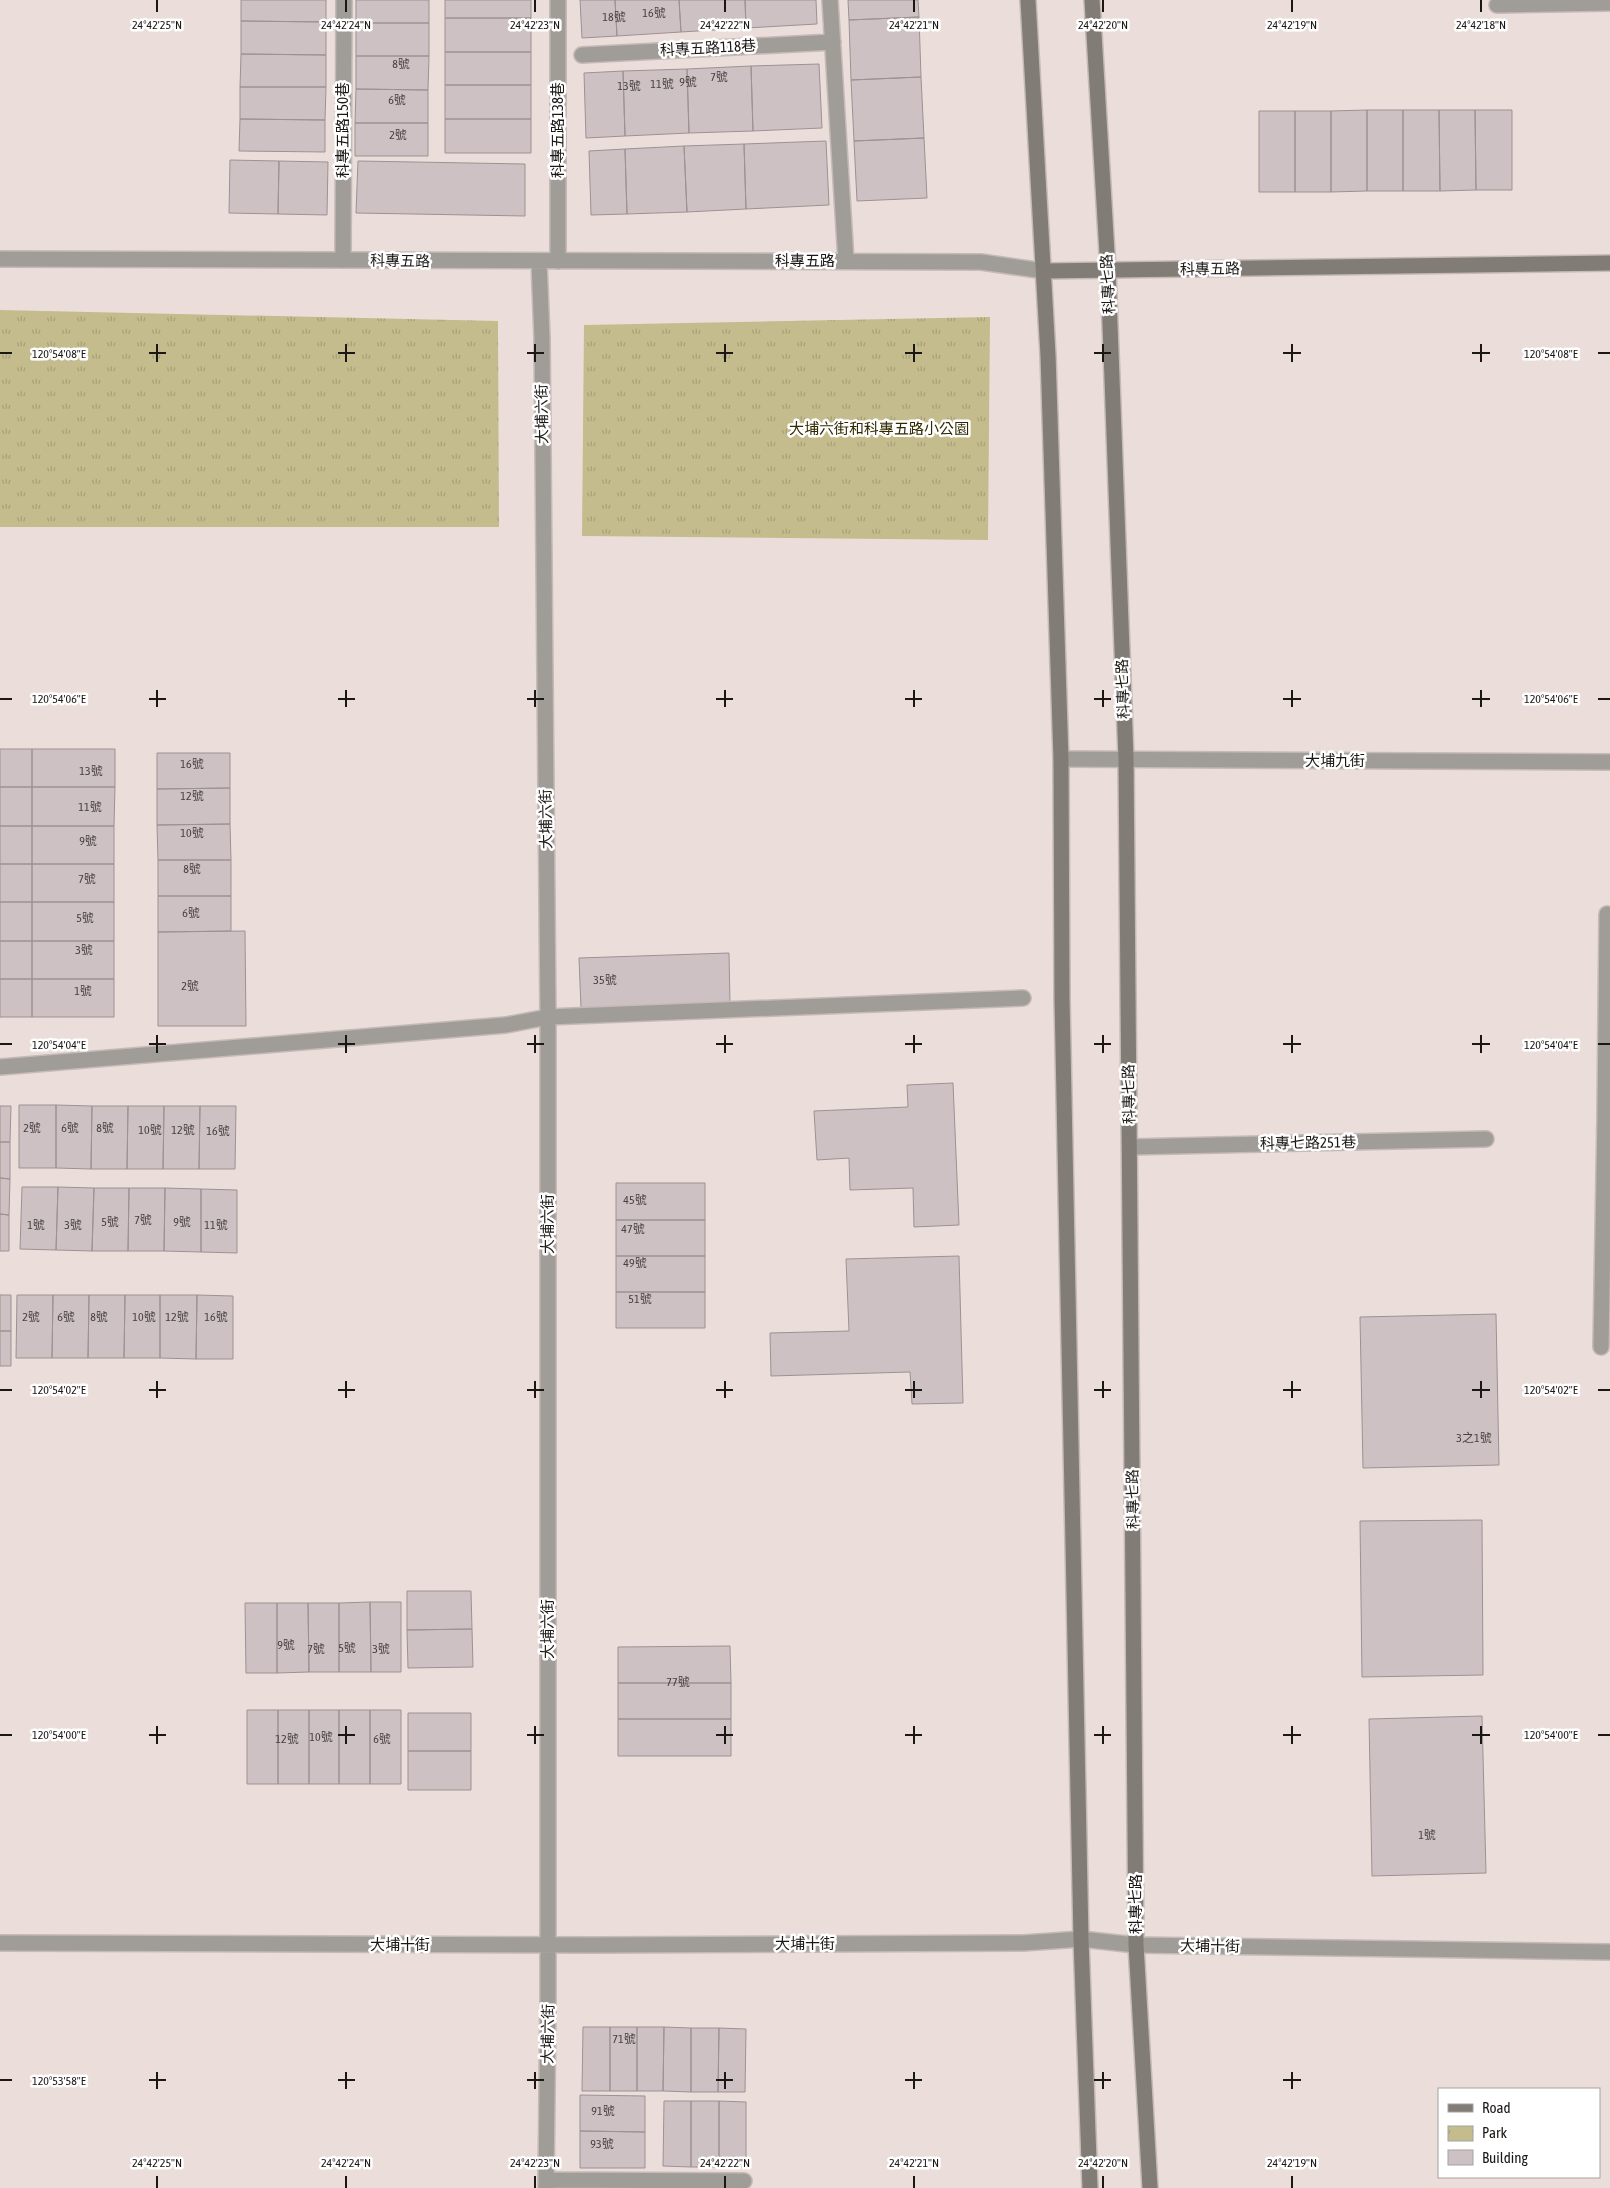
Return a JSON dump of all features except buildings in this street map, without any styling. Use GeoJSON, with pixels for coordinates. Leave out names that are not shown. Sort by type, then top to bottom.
{"type":"FeatureCollection","features":[{"type":"Feature","properties":{"kind":"street","name":"科專五路150巷"},"geometry":{"type":"LineString","coordinates":[[343,260],[344,0]]}},
{"type":"Feature","properties":{"kind":"street","name":"科專五路138巷"},"geometry":{"type":"LineString","coordinates":[[558,0],[558,261]]}},
{"type":"Feature","properties":{"kind":"street"},"geometry":{"type":"LineString","coordinates":[[830,0],[846,261]]}},
{"type":"Feature","properties":{"kind":"street"},"geometry":{"type":"LineString","coordinates":[[1028,0],[1044,271],[1061,759],[1062,998],[1081,1939],[1090,2188]]}},
{"type":"Feature","properties":{"kind":"street","name":"科專七路"},"geometry":{"type":"LineString","coordinates":[[1092,0],[1108,270],[1126,758],[1125,851],[1130,1147],[1136,1945],[1150,2188]]}},
{"type":"Feature","properties":{"kind":"street"},"geometry":{"type":"LineString","coordinates":[[1497,4],[1610,3]]}},
{"type":"Feature","properties":{"kind":"street","name":"科專五路118巷"},"geometry":{"type":"LineString","coordinates":[[582,55],[833,42]]}},
{"type":"Feature","properties":{"kind":"street","name":"科專五路"},"geometry":{"type":"LineString","coordinates":[[0,259],[981,262],[1044,271],[1610,263]]}},
{"type":"Feature","properties":{"kind":"street","name":"大埔六街"},"geometry":{"type":"LineString","coordinates":[[539,261],[542,338],[548,1017],[548,1945],[546,2184]]}},
{"type":"Feature","properties":{"kind":"street","name":"大埔九街"},"geometry":{"type":"LineString","coordinates":[[1061,759],[1610,762]]}},
{"type":"Feature","properties":{"kind":"street"},"geometry":{"type":"LineString","coordinates":[[1601,1347],[1607,1117],[1608,914]]}},
{"type":"Feature","properties":{"kind":"street"},"geometry":{"type":"LineString","coordinates":[[0,1067],[506,1025],[548,1017],[1023,998]]}},
{"type":"Feature","properties":{"kind":"street","name":"科專七路251巷"},"geometry":{"type":"LineString","coordinates":[[1130,1147],[1486,1139]]}},
{"type":"Feature","properties":{"kind":"street","name":"大埔十街"},"geometry":{"type":"LineString","coordinates":[[0,1943],[548,1945],[1024,1943],[1081,1939],[1136,1945],[1610,1952]]}},
{"type":"Feature","properties":{"kind":"street"},"geometry":{"type":"LineString","coordinates":[[546,2184],[744,2181]]}},
{"type":"Feature","properties":{"kind":"green space"},"geometry":{"type":"Polygon","coordinates":[[[0,310],[498,321],[499,527],[0,527],[0,310]]]}},
{"type":"Feature","properties":{"kind":"green space","name":"大埔六街和科專五路小公園"},"geometry":{"type":"Polygon","coordinates":[[[990,317],[988,540],[582,536],[584,325],[990,317]]]}}]}
